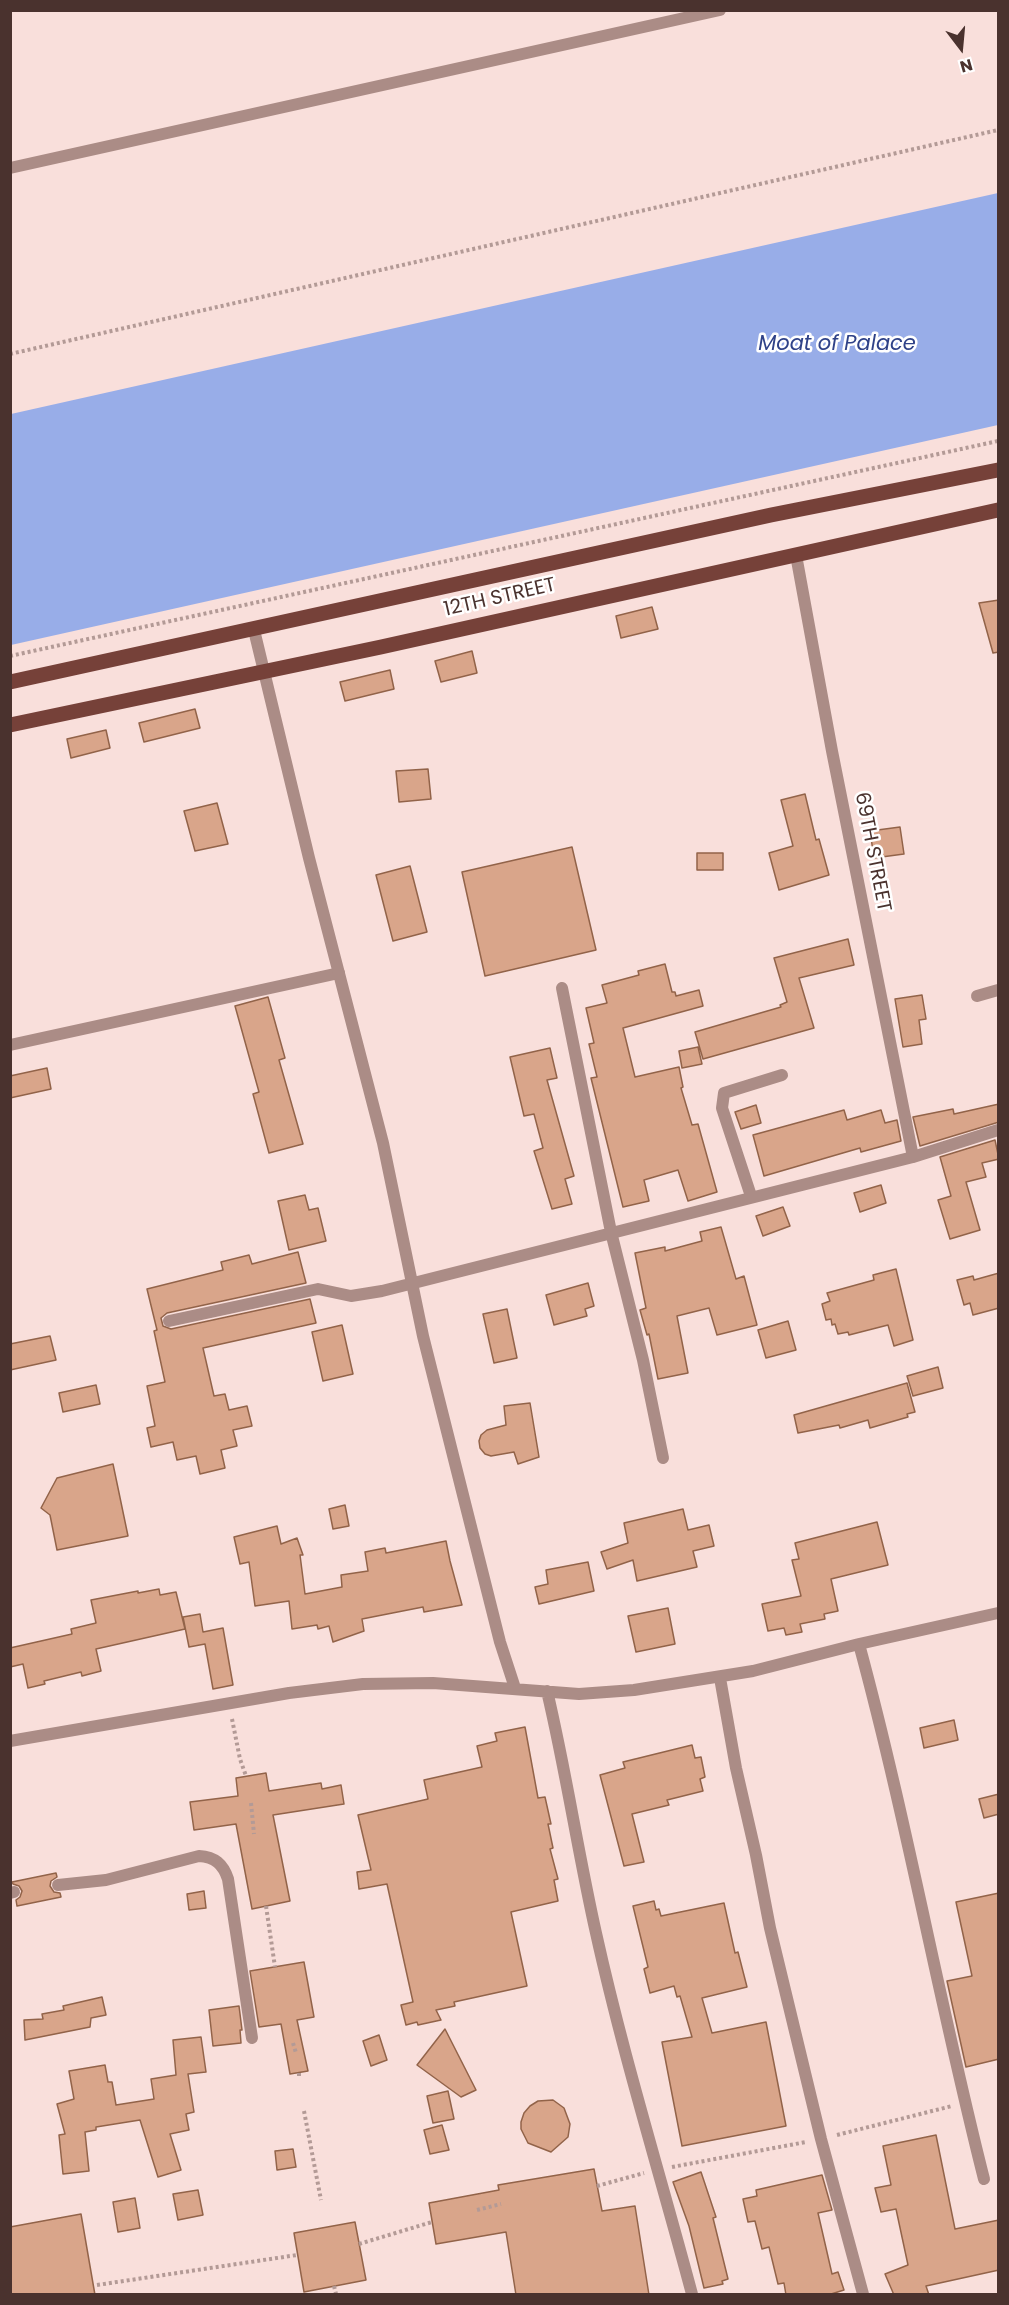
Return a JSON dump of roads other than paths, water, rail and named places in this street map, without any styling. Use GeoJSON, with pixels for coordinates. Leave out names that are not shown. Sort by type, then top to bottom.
{"type":"FeatureCollection","features":[{"type":"Feature","properties":{"kind":"main road","name":"12TH STREET"},"geometry":{"type":"LineString","coordinates":[[10,682],[771,515],[999,470]]}},
{"type":"Feature","properties":{"kind":"main road","name":"12TH STREET"},"geometry":{"type":"LineString","coordinates":[[10,725],[264,672],[999,510]]}},
{"type":"Feature","properties":{"kind":"street"},"geometry":{"type":"LineString","coordinates":[[10,168],[720,10]]}},
{"type":"Feature","properties":{"kind":"street","name":"69TH STREET"},"geometry":{"type":"LineString","coordinates":[[796,555],[832,751],[913,1157]]}},
{"type":"Feature","properties":{"kind":"street"},"geometry":{"type":"LineString","coordinates":[[254,630],[309,858],[383,1143],[423,1336],[500,1642],[515,1688]]}},
{"type":"Feature","properties":{"kind":"street"},"geometry":{"type":"LineString","coordinates":[[10,1045],[339,973]]}},
{"type":"Feature","properties":{"kind":"street"},"geometry":{"type":"LineString","coordinates":[[562,988],[611,1233],[643,1360],[663,1458]]}},
{"type":"Feature","properties":{"kind":"street"},"geometry":{"type":"LineString","coordinates":[[977,996],[999,990]]}},
{"type":"Feature","properties":{"kind":"street"},"geometry":{"type":"LineString","coordinates":[[751,1196],[722,1108],[722,1100],[724,1093],[733,1089],[782,1075]]}},
{"type":"Feature","properties":{"kind":"street"},"geometry":{"type":"LineString","coordinates":[[169,1321],[318,1288],[351,1296],[413,1283],[913,1157],[999,1130]]}},
{"type":"Feature","properties":{"kind":"street"},"geometry":{"type":"LineString","coordinates":[[10,1742],[228,1703],[363,1684],[433,1683],[609,1693],[720,1678],[999,1613]]}},
{"type":"Feature","properties":{"kind":"street"},"geometry":{"type":"LineString","coordinates":[[859,1644],[890,1764],[964,2103],[984,2179]]}},
{"type":"Feature","properties":{"kind":"street"},"geometry":{"type":"LineString","coordinates":[[720,1678],[736,1768],[770,1928],[821,2139],[863,2295]]}},
{"type":"Feature","properties":{"kind":"street"},"geometry":{"type":"LineString","coordinates":[[548,1691],[595,1931],[628,2068],[692,2295]]}},
{"type":"Feature","properties":{"kind":"street"},"geometry":{"type":"LineString","coordinates":[[58,1885],[106,1880],[199,1856],[207,1856],[220,1863],[228,1879],[252,2038]]}},
{"type":"Feature","properties":{"kind":"water","name":"Moat of Palace"},"geometry":{"type":"Polygon","coordinates":[[[998,193],[998,425],[11,645],[11,414],[998,193]]]}}]}
